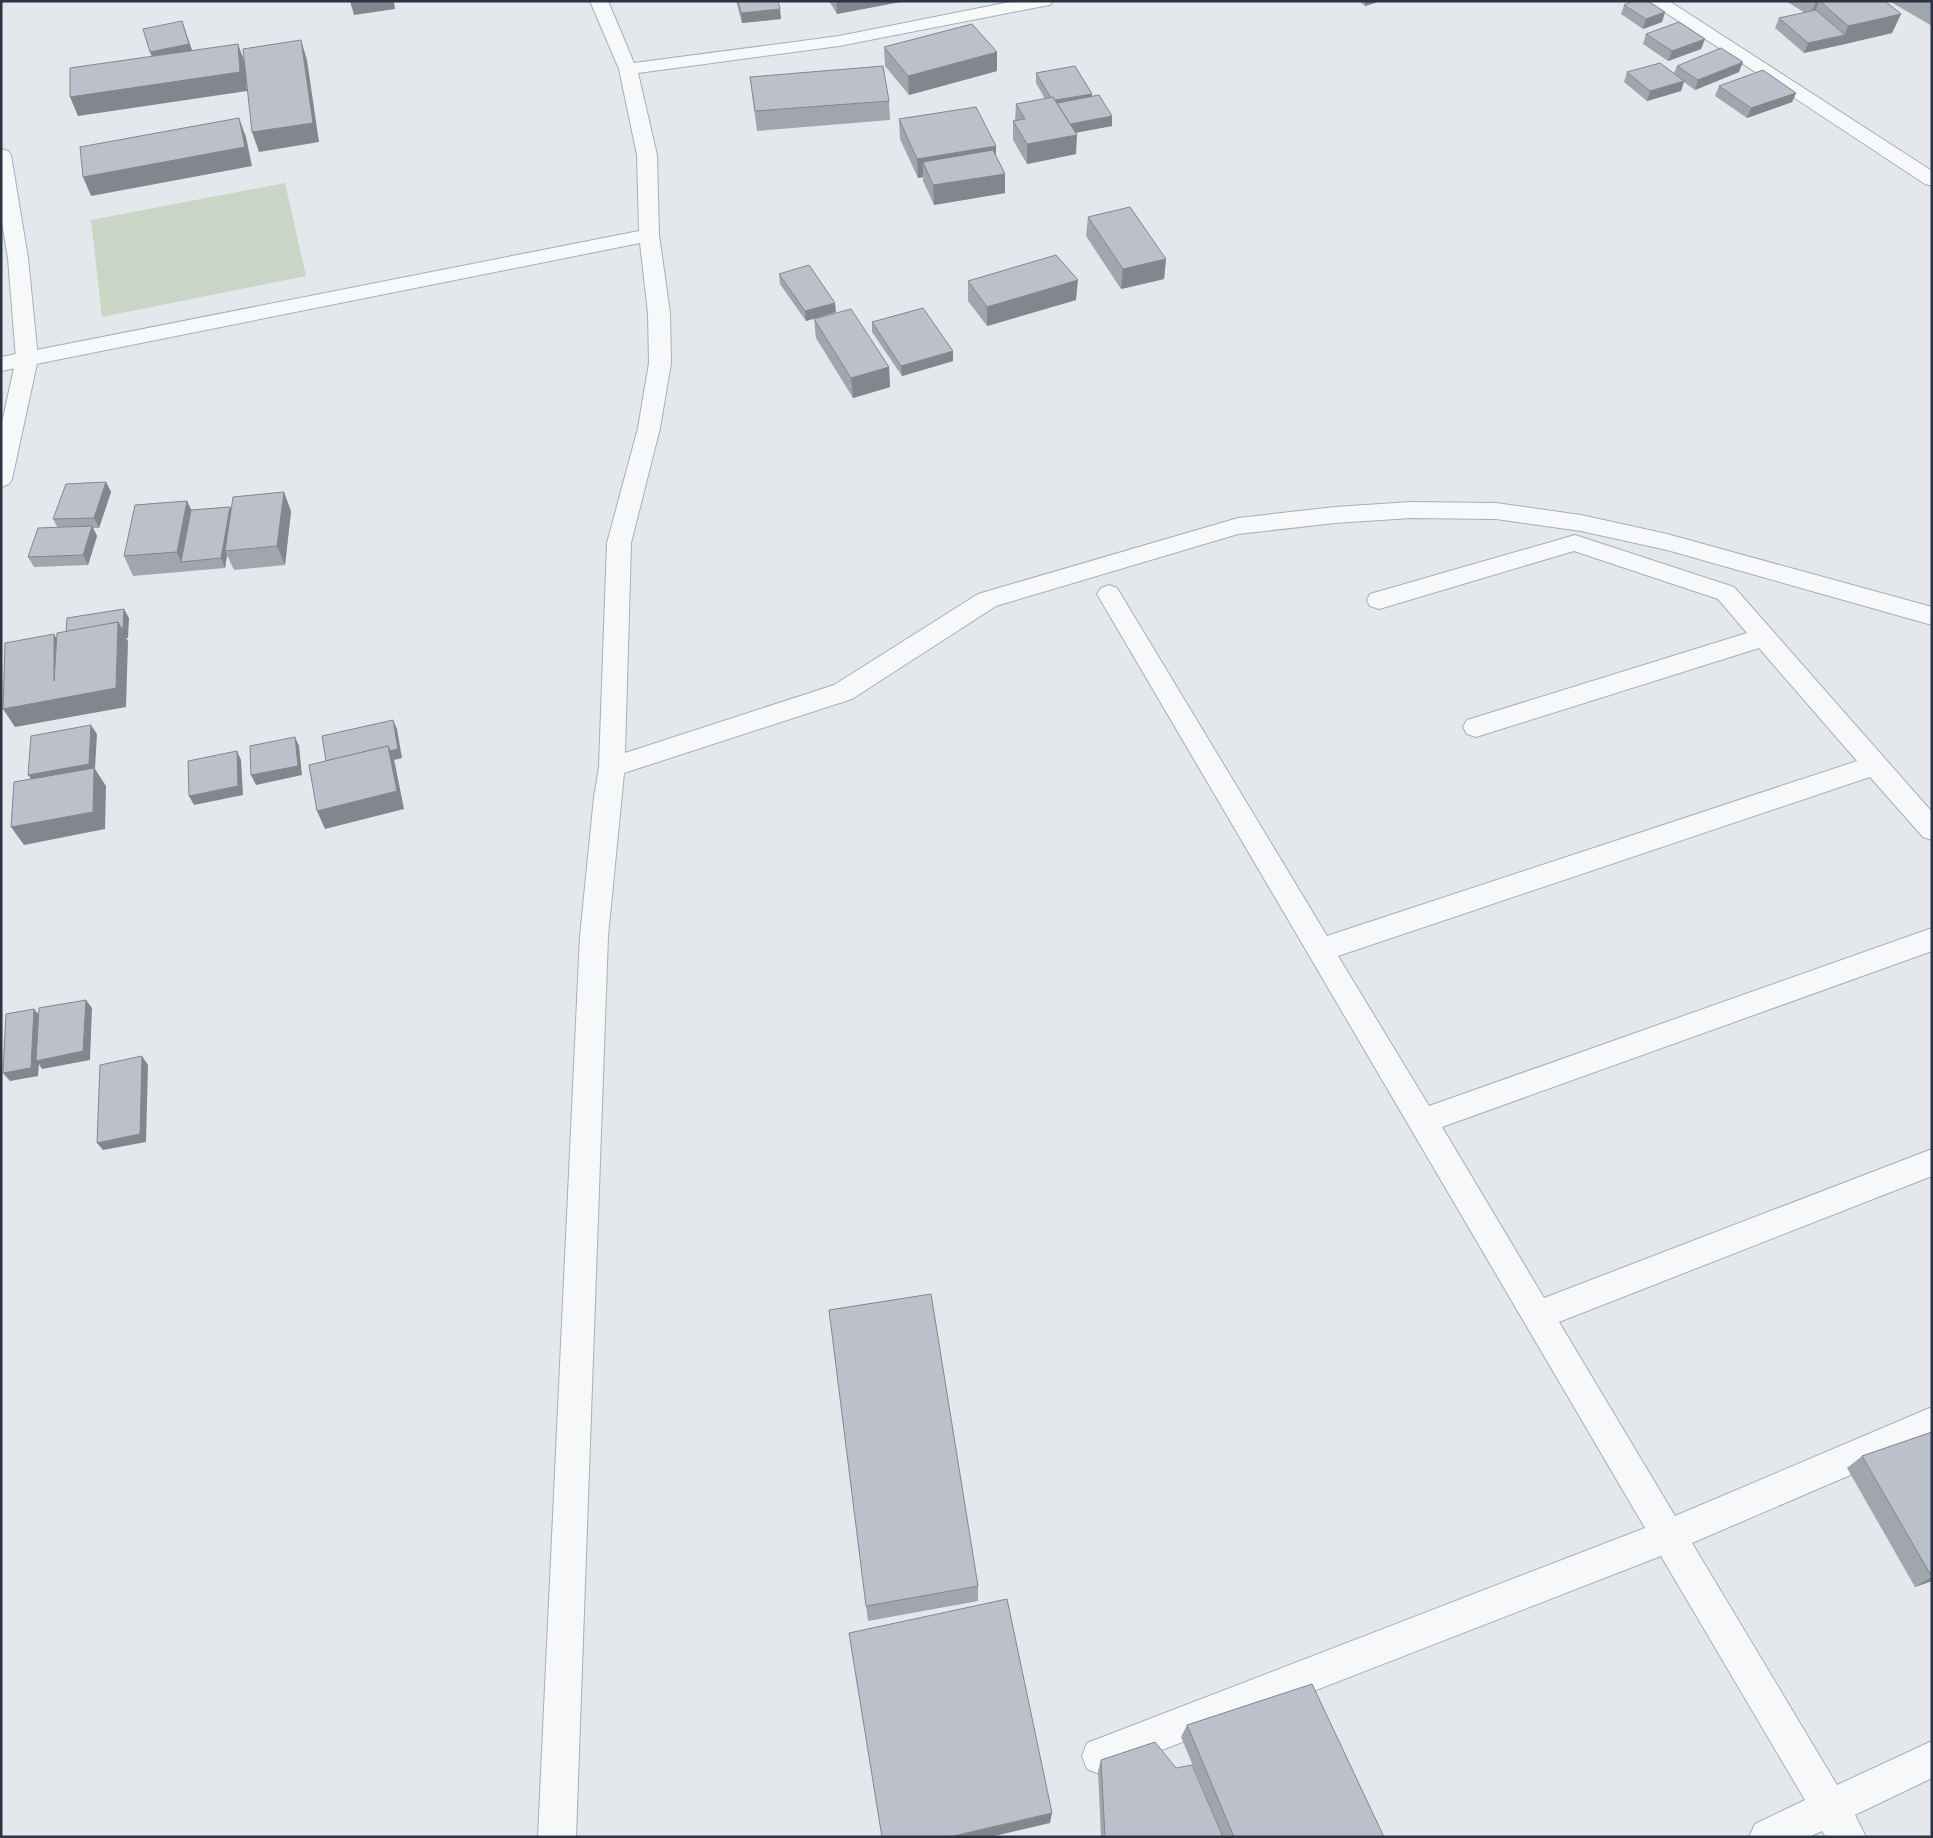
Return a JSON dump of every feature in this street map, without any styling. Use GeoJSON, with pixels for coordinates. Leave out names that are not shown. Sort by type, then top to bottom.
{"type":"FeatureCollection","features":[{"type":"Feature","properties":{"kind":"street"},"geometry":{"type":"LineString","coordinates":[[557,1837],[594,936],[607,797],[612,767],[619,543],[649,428],[660,363],[660,313],[649,236],[647,156],[628,69],[599,1]]}},
{"type":"Feature","properties":{"kind":"street"},"geometry":{"type":"LineString","coordinates":[[628,69],[839,41],[1044,1]]}},
{"type":"Feature","properties":{"kind":"street"},"geometry":{"type":"LineString","coordinates":[[1657,1],[1932,180]]}},
{"type":"Feature","properties":{"kind":"street"},"geometry":{"type":"LineString","coordinates":[[1,155],[18,258],[27,359],[1,479]]}},
{"type":"Feature","properties":{"kind":"street"},"geometry":{"type":"LineString","coordinates":[[1,364],[649,236]]}},
{"type":"Feature","properties":{"kind":"street"},"geometry":{"type":"LineString","coordinates":[[612,767],[843,692],[987,600],[1238,526],[1335,515],[1411,510],[1496,511],[1581,523],[1667,542],[1932,616]]}},
{"type":"Feature","properties":{"kind":"street"},"geometry":{"type":"LineString","coordinates":[[1378,600],[1575,543],[1726,593],[1932,830]]}},
{"type":"Feature","properties":{"kind":"street"},"geometry":{"type":"LineString","coordinates":[[1109,594],[1839,1822]]}},
{"type":"Feature","properties":{"kind":"street"},"geometry":{"type":"LineString","coordinates":[[1476,727],[1764,637]]}},
{"type":"Feature","properties":{"kind":"street"},"geometry":{"type":"LineString","coordinates":[[1321,950],[1875,765]]}},
{"type":"Feature","properties":{"kind":"street"},"geometry":{"type":"LineString","coordinates":[[1423,1121],[1932,938]]}},
{"type":"Feature","properties":{"kind":"street"},"geometry":{"type":"LineString","coordinates":[[1538,1315],[1932,1162]]}},
{"type":"Feature","properties":{"kind":"street"},"geometry":{"type":"LineString","coordinates":[[1100,1756],[1669,1536],[1932,1423]]}},
{"type":"Feature","properties":{"kind":"street"},"geometry":{"type":"LineString","coordinates":[[1768,1837],[1839,1822],[1932,1759]]}},
{"type":"Feature","properties":{"kind":"green space"},"geometry":{"type":"Polygon","coordinates":[[[285,183],[306,276],[102,317],[91,220],[285,183]]]}},
{"type":"Feature","properties":{"kind":"building"},"geometry":{"type":"Polygon","coordinates":[[[738,1],[778,1],[780,9],[741,13],[738,1]]]}},
{"type":"Feature","properties":{"kind":"building"},"geometry":{"type":"Polygon","coordinates":[[[1633,1],[1648,1],[1665,12],[1646,19],[1624,5],[1633,1]]]}},
{"type":"Feature","properties":{"kind":"building"},"geometry":{"type":"Polygon","coordinates":[[[1820,1],[1885,1],[1901,14],[1848,26],[1820,1]]]}},
{"type":"Feature","properties":{"kind":"building"},"geometry":{"type":"Polygon","coordinates":[[[1816,10],[1845,35],[1808,43],[1779,18],[1816,10]]]}},
{"type":"Feature","properties":{"kind":"building"},"geometry":{"type":"Polygon","coordinates":[[[182,21],[189,44],[150,52],[143,29],[182,21]]]}},
{"type":"Feature","properties":{"kind":"building"},"geometry":{"type":"Polygon","coordinates":[[[1679,22],[1705,39],[1672,51],[1646,34],[1679,22]]]}},
{"type":"Feature","properties":{"kind":"building"},"geometry":{"type":"Polygon","coordinates":[[[972,24],[997,52],[908,76],[884,47],[972,24]]]}},
{"type":"Feature","properties":{"kind":"building"},"geometry":{"type":"Polygon","coordinates":[[[301,40],[313,123],[252,132],[243,49],[301,40]]]}},
{"type":"Feature","properties":{"kind":"building"},"geometry":{"type":"Polygon","coordinates":[[[238,44],[240,72],[70,97],[70,68],[238,44]]]}},
{"type":"Feature","properties":{"kind":"building"},"geometry":{"type":"Polygon","coordinates":[[[1721,48],[1743,62],[1698,80],[1677,66],[1721,48]]]}},
{"type":"Feature","properties":{"kind":"building"},"geometry":{"type":"Polygon","coordinates":[[[1660,63],[1684,81],[1650,91],[1627,72],[1660,63]]]}},
{"type":"Feature","properties":{"kind":"building"},"geometry":{"type":"Polygon","coordinates":[[[883,66],[889,101],[755,111],[750,77],[883,66]]]}},
{"type":"Feature","properties":{"kind":"building"},"geometry":{"type":"Polygon","coordinates":[[[1075,66],[1092,94],[1055,100],[1053,97],[1051,98],[1036,73],[1075,66]]]}},
{"type":"Feature","properties":{"kind":"building"},"geometry":{"type":"Polygon","coordinates":[[[1763,70],[1796,93],[1751,108],[1719,86],[1763,70]]]}},
{"type":"Feature","properties":{"kind":"building"},"geometry":{"type":"Polygon","coordinates":[[[1099,95],[1112,116],[1070,124],[1057,103],[1099,95]]]}},
{"type":"Feature","properties":{"kind":"building"},"geometry":{"type":"Polygon","coordinates":[[[1053,97],[1077,135],[1027,144],[1013,121],[1025,119],[1016,104],[1053,97]]]}},
{"type":"Feature","properties":{"kind":"building"},"geometry":{"type":"Polygon","coordinates":[[[976,107],[996,146],[917,159],[899,119],[976,107]]]}},
{"type":"Feature","properties":{"kind":"building"},"geometry":{"type":"Polygon","coordinates":[[[239,118],[245,147],[83,177],[80,147],[239,118]]]}},
{"type":"Feature","properties":{"kind":"building"},"geometry":{"type":"Polygon","coordinates":[[[993,150],[1005,174],[933,185],[923,162],[993,150]]]}},
{"type":"Feature","properties":{"kind":"building"},"geometry":{"type":"Polygon","coordinates":[[[1130,207],[1166,259],[1123,269],[1088,217],[1130,207]]]}},
{"type":"Feature","properties":{"kind":"building"},"geometry":{"type":"Polygon","coordinates":[[[1056,255],[1078,280],[987,307],[968,281],[1056,255]]]}},
{"type":"Feature","properties":{"kind":"building"},"geometry":{"type":"Polygon","coordinates":[[[809,265],[835,303],[805,311],[779,274],[809,265]]]}},
{"type":"Feature","properties":{"kind":"building"},"geometry":{"type":"Polygon","coordinates":[[[923,308],[953,351],[901,366],[872,322],[923,308]]]}},
{"type":"Feature","properties":{"kind":"building"},"geometry":{"type":"Polygon","coordinates":[[[851,309],[889,367],[851,378],[814,319],[851,309]]]}},
{"type":"Feature","properties":{"kind":"building"},"geometry":{"type":"Polygon","coordinates":[[[106,482],[94,518],[53,519],[66,484],[106,482]]]}},
{"type":"Feature","properties":{"kind":"building"},"geometry":{"type":"Polygon","coordinates":[[[284,492],[277,546],[225,551],[233,497],[284,492]]]}},
{"type":"Feature","properties":{"kind":"building"},"geometry":{"type":"Polygon","coordinates":[[[187,501],[177,552],[124,556],[135,505],[187,501]]]}},
{"type":"Feature","properties":{"kind":"building"},"geometry":{"type":"Polygon","coordinates":[[[230,507],[221,558],[181,562],[191,510],[230,507]]]}},
{"type":"Feature","properties":{"kind":"building"},"geometry":{"type":"Polygon","coordinates":[[[92,526],[83,555],[28,557],[38,528],[92,526]]]}},
{"type":"Feature","properties":{"kind":"building"},"geometry":{"type":"Polygon","coordinates":[[[124,609],[123,628],[121,628],[118,622],[66,632],[67,618],[124,609]]]}},
{"type":"Feature","properties":{"kind":"building"},"geometry":{"type":"Polygon","coordinates":[[[118,622],[116,688],[3,709],[5,643],[54,634],[54,681],[57,633],[118,622]]]}},
{"type":"Feature","properties":{"kind":"building"},"geometry":{"type":"Polygon","coordinates":[[[393,720],[398,749],[390,751],[388,746],[326,761],[322,736],[393,720]]]}},
{"type":"Feature","properties":{"kind":"building"},"geometry":{"type":"Polygon","coordinates":[[[91,725],[89,764],[28,775],[31,736],[91,725]]]}},
{"type":"Feature","properties":{"kind":"building"},"geometry":{"type":"Polygon","coordinates":[[[295,737],[298,766],[251,775],[250,746],[295,737]]]}},
{"type":"Feature","properties":{"kind":"building"},"geometry":{"type":"Polygon","coordinates":[[[388,746],[397,791],[317,811],[309,765],[388,746]]]}},
{"type":"Feature","properties":{"kind":"building"},"geometry":{"type":"Polygon","coordinates":[[[237,751],[238,786],[189,796],[188,761],[237,751]]]}},
{"type":"Feature","properties":{"kind":"building"},"geometry":{"type":"Polygon","coordinates":[[[94,768],[93,812],[11,827],[14,782],[94,768]]]}},
{"type":"Feature","properties":{"kind":"building"},"geometry":{"type":"Polygon","coordinates":[[[86,1000],[83,1051],[36,1061],[39,1008],[86,1000]]]}},
{"type":"Feature","properties":{"kind":"building"},"geometry":{"type":"Polygon","coordinates":[[[34,1009],[31,1068],[3,1073],[6,1014],[34,1009]]]}},
{"type":"Feature","properties":{"kind":"building"},"geometry":{"type":"Polygon","coordinates":[[[142,1056],[140,1134],[97,1143],[100,1065],[142,1056]]]}},
{"type":"Feature","properties":{"kind":"building"},"geometry":{"type":"Polygon","coordinates":[[[931,1294],[978,1586],[866,1606],[829,1310],[931,1294]]]}},
{"type":"Feature","properties":{"kind":"building"},"geometry":{"type":"Polygon","coordinates":[[[1932,1432],[1932,1577],[1862,1456],[1932,1432]]]}},
{"type":"Feature","properties":{"kind":"building"},"geometry":{"type":"Polygon","coordinates":[[[1007,1599],[1052,1813],[949,1837],[882,1837],[849,1633],[1007,1599]]]}},
{"type":"Feature","properties":{"kind":"building"},"geometry":{"type":"Polygon","coordinates":[[[1312,1684],[1384,1837],[1234,1837],[1187,1725],[1312,1684]]]}},
{"type":"Feature","properties":{"kind":"building"},"geometry":{"type":"Polygon","coordinates":[[[1155,1742],[1176,1768],[1192,1765],[1223,1837],[1105,1837],[1101,1760],[1155,1742]]]}}]}
